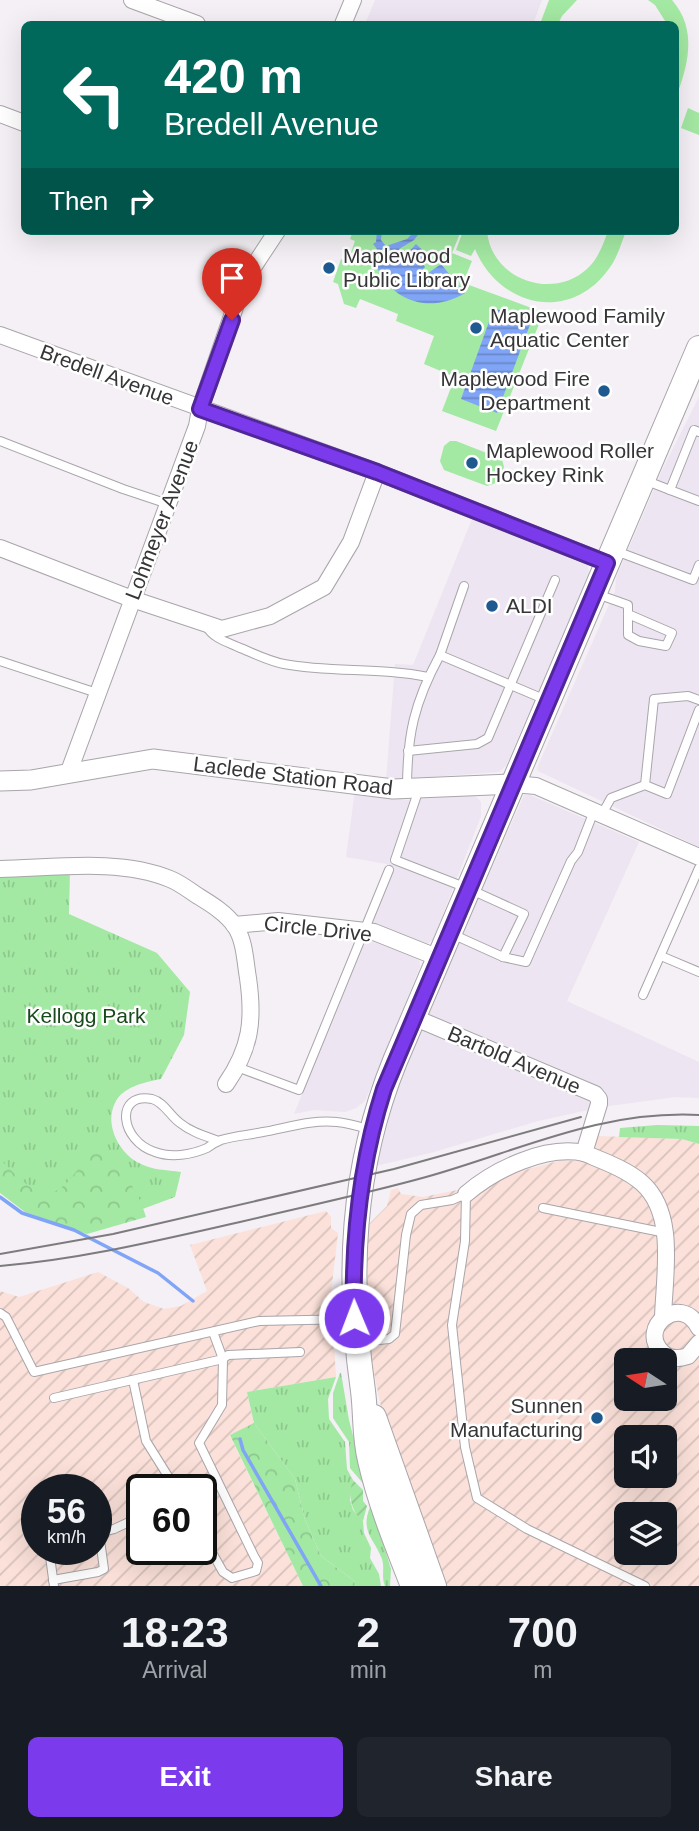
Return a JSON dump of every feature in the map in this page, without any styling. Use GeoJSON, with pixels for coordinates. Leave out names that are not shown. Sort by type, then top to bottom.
{"type":"FeatureCollection","features":[{"type":"Feature","properties":{"kind":"main road"},"geometry":{"type":"LineString","coordinates":[[413,1586],[384,1510],[369,1457],[355,1330],[354,1264],[358,1205],[371,1130],[413,1017],[594,593],[643,480],[692,385],[699,348]]}},
{"type":"Feature","properties":{"kind":"main road"},"geometry":{"type":"LineString","coordinates":[[363,1394],[379,1430],[433,1586]]}},
{"type":"Feature","properties":{"kind":"main road"},"geometry":{"type":"LineString","coordinates":[[400,1586],[401,1556]]}},
{"type":"Feature","properties":{"kind":"street"},"geometry":{"type":"LineString","coordinates":[[132,0],[189,21]]}},
{"type":"Feature","properties":{"kind":"street"},"geometry":{"type":"LineString","coordinates":[[344,21],[353,0]]}},
{"type":"Feature","properties":{"kind":"street"},"geometry":{"type":"LineString","coordinates":[[0,114],[21,122]]}},
{"type":"Feature","properties":{"kind":"street","name":"Lohmeyer Avenue"},"geometry":{"type":"LineString","coordinates":[[68,774],[197,426],[200,409],[244,281],[274,235]]}},
{"type":"Feature","properties":{"kind":"street","name":"Bredell Avenue"},"geometry":{"type":"LineString","coordinates":[[0,335],[610,556]]}},
{"type":"Feature","properties":{"kind":"street"},"geometry":{"type":"LineString","coordinates":[[0,548],[132,599],[222,629],[271,616],[324,587],[351,542],[377,472]]}},
{"type":"Feature","properties":{"kind":"street","name":"Laclede Station Road"},"geometry":{"type":"LineString","coordinates":[[0,781],[68,774],[153,759],[393,789],[513,784],[536,786],[699,857]]}},
{"type":"Feature","properties":{"kind":"street","name":"Circle Drive"},"geometry":{"type":"LineString","coordinates":[[0,869],[119,866],[170,879],[207,901],[234,925],[278,921],[364,930],[439,958]]}},
{"type":"Feature","properties":{"kind":"street"},"geometry":{"type":"LineString","coordinates":[[226,1084],[237,1068],[247,1044],[251,1020],[244,954],[234,925]]}},
{"type":"Feature","properties":{"kind":"street","name":"Bartold Avenue"},"geometry":{"type":"LineString","coordinates":[[413,1017],[595,1094],[599,1104],[584,1153]]}},
{"type":"Feature","properties":{"kind":"street"},"geometry":{"type":"LineString","coordinates":[[466,1194],[492,1174],[561,1150],[584,1153],[610,1164],[642,1183],[660,1210],[666,1233],[663,1318]]}},
{"type":"Feature","properties":{"kind":"street"},"geometry":{"type":"LineString","coordinates":[[699,1328],[695,1320],[683,1313],[670,1314],[658,1323],[655,1338],[660,1351],[673,1358],[693,1362],[699,1343]]}},
{"type":"Feature","properties":{"kind":"lane"},"geometry":{"type":"LineString","coordinates":[[670,490],[694,430],[699,432]]}},
{"type":"Feature","properties":{"kind":"lane"},"geometry":{"type":"LineString","coordinates":[[0,441],[168,504]]}},
{"type":"Feature","properties":{"kind":"lane"},"geometry":{"type":"LineString","coordinates":[[643,480],[699,501]]}},
{"type":"Feature","properties":{"kind":"lane"},"geometry":{"type":"LineString","coordinates":[[610,556],[693,580],[699,565]]}},
{"type":"Feature","properties":{"kind":"lane"},"geometry":{"type":"LineString","coordinates":[[408,751],[484,742],[488,738],[555,580]]}},
{"type":"Feature","properties":{"kind":"lane"},"geometry":{"type":"LineString","coordinates":[[464,586],[410,729],[408,751],[413,788],[395,860],[524,914],[503,957]]}},
{"type":"Feature","properties":{"kind":"lane"},"geometry":{"type":"LineString","coordinates":[[594,593],[628,605],[628,614],[628,635],[639,641],[666,646],[671,632],[628,614]]}},
{"type":"Feature","properties":{"kind":"lane"},"geometry":{"type":"LineString","coordinates":[[206,624],[212,634],[223,640],[283,664],[333,670],[397,671],[428,677]]}},
{"type":"Feature","properties":{"kind":"lane"},"geometry":{"type":"LineString","coordinates":[[440,654],[548,701]]}},
{"type":"Feature","properties":{"kind":"lane"},"geometry":{"type":"LineString","coordinates":[[0,661],[97,693]]}},
{"type":"Feature","properties":{"kind":"lane"},"geometry":{"type":"LineString","coordinates":[[645,785],[654,699],[688,696],[699,700]]}},
{"type":"Feature","properties":{"kind":"lane"},"geometry":{"type":"LineString","coordinates":[[449,933],[503,957],[526,962],[571,861],[598,813],[611,798],[645,785],[667,794],[699,710]]}},
{"type":"Feature","properties":{"kind":"lane"},"geometry":{"type":"LineString","coordinates":[[643,995],[699,868]]}},
{"type":"Feature","properties":{"kind":"lane"},"geometry":{"type":"LineString","coordinates":[[237,1068],[299,1090],[389,870]]}},
{"type":"Feature","properties":{"kind":"lane"},"geometry":{"type":"LineString","coordinates":[[661,956],[699,972]]}},
{"type":"Feature","properties":{"kind":"lane"},"geometry":{"type":"LineString","coordinates":[[219,1141],[181,1125],[158,1101],[140,1099],[132,1103],[127,1112],[125,1122],[128,1133],[136,1142],[156,1153],[167,1155],[193,1153],[219,1141],[326,1121],[371,1130]]}},
{"type":"Feature","properties":{"kind":"lane"},"geometry":{"type":"LineString","coordinates":[[0,1313],[6,1317],[34,1372],[259,1321],[355,1330],[389,1339],[395,1334],[411,1214],[421,1205],[452,1200],[466,1194],[465,1241],[452,1325],[465,1447],[477,1498],[527,1529],[645,1586]]}},
{"type":"Feature","properties":{"kind":"lane"},"geometry":{"type":"LineString","coordinates":[[543,1208],[666,1233]]}},
{"type":"Feature","properties":{"kind":"lane"},"geometry":{"type":"LineString","coordinates":[[213,1332],[223,1359],[222,1405],[199,1443],[214,1474]]}},
{"type":"Feature","properties":{"kind":"lane"},"geometry":{"type":"LineString","coordinates":[[54,1398],[223,1359],[228,1355],[300,1352]]}},
{"type":"Feature","properties":{"kind":"lane"},"geometry":{"type":"LineString","coordinates":[[133,1380],[146,1441],[167,1474]]}},
{"type":"Feature","properties":{"kind":"lane"},"geometry":{"type":"LineString","coordinates":[[217,1480],[258,1563],[256,1571],[232,1578],[223,1572],[217,1561]]}},
{"type":"Feature","properties":{"kind":"lane"},"geometry":{"type":"LineString","coordinates":[[51,1565],[54,1583],[98,1572],[104,1569],[103,1565]]}},
{"type":"Feature","properties":{"kind":"shaded area"},"geometry":{"type":"Polygon","coordinates":[[[375,0],[542,0],[534,21],[366,21],[375,0]]]}},
{"type":"Feature","properties":{"kind":"shaded area"},"geometry":{"type":"Polygon","coordinates":[[[699,397],[699,847],[538,771],[537,768],[615,591],[616,578],[663,468],[699,397]]]}},
{"type":"Feature","properties":{"kind":"shaded area"},"geometry":{"type":"Polygon","coordinates":[[[472,519],[588,565],[589,574],[506,766],[499,772],[386,780],[395,664],[413,665],[472,519]]]}},
{"type":"Feature","properties":{"kind":"shaded area"},"geometry":{"type":"Polygon","coordinates":[[[355,791],[407,800],[467,794],[481,802],[481,816],[433,940],[424,946],[363,923],[387,864],[346,857],[355,791]]]}},
{"type":"Feature","properties":{"kind":"shaded area"},"geometry":{"type":"Polygon","coordinates":[[[524,795],[530,795],[639,842],[567,1001],[699,1062],[699,1098],[675,1097],[602,1107],[538,1121],[376,1166],[396,1092],[524,795]]]}},
{"type":"Feature","properties":{"kind":"shaded area"},"geometry":{"type":"Polygon","coordinates":[[[365,936],[419,957],[420,967],[365,1101],[345,1112],[314,1110],[294,1114],[365,936]]]}},
{"type":"Feature","properties":{"kind":"shaded area"},"geometry":{"type":"Polygon","coordinates":[[[597,1136],[682,1139],[699,1144],[699,1586],[442,1586],[387,1432],[379,1398],[372,1363],[368,1301],[369,1224],[387,1206],[391,1190],[398,1188],[401,1194],[423,1197],[492,1183],[513,1173],[562,1160],[593,1165],[597,1136]]]}},
{"type":"Feature","properties":{"kind":"shaded area"},"geometry":{"type":"Polygon","coordinates":[[[326,1211],[331,1217],[331,1228],[338,1233],[331,1293],[336,1377],[247,1392],[254,1423],[230,1436],[303,1586],[0,1586],[0,1291],[19,1297],[98,1272],[128,1288],[144,1302],[164,1309],[181,1306],[207,1291],[190,1245],[326,1211]]]}},
{"type":"Feature","properties":{"kind":"green space"},"geometry":{"type":"Polygon","coordinates":[[[549,0],[577,0],[560,21],[541,21],[549,0]]]}},
{"type":"Feature","properties":{"kind":"green space"},"geometry":{"type":"Polygon","coordinates":[[[648,0],[672,0],[685,23],[688,35],[687,60],[679,89],[679,21],[665,21],[655,5],[648,0]]]}},
{"type":"Feature","properties":{"kind":"green space"},"geometry":{"type":"Polygon","coordinates":[[[688,108],[699,113],[699,135],[681,128],[688,108]]]}},
{"type":"Feature","properties":{"kind":"green space","name":"Maplewood Family Aquatic Center"},"geometry":{"type":"Polygon","coordinates":[[[352,235],[459,235],[452,253],[472,261],[465,278],[469,285],[537,310],[534,317],[541,319],[496,431],[442,411],[455,377],[424,364],[434,336],[396,321],[398,314],[360,299],[356,308],[344,304],[338,284],[333,282],[341,259],[348,261],[355,241],[350,239],[352,235]]]}},
{"type":"Feature","properties":{"kind":"green space"},"geometry":{"type":"Polygon","coordinates":[[[462,235],[488,235],[499,262],[511,273],[541,284],[557,283],[573,279],[587,269],[606,235],[624,235],[611,266],[592,287],[574,297],[555,302],[536,301],[517,295],[500,284],[486,269],[475,249],[471,256],[456,250],[462,235]]]}},
{"type":"Feature","properties":{"kind":"green space","name":"Maplewood Roller Hockey Rink"},"geometry":{"type":"Polygon","coordinates":[[[450,441],[502,459],[504,467],[499,482],[487,486],[444,470],[440,461],[444,446],[450,441]]]}},
{"type":"Feature","properties":{"kind":"green space","name":"Kellogg Park"},"geometry":{"type":"Polygon","coordinates":[[[70,870],[69,914],[157,953],[190,992],[184,1035],[161,1079],[128,1089],[118,1097],[111,1120],[115,1137],[132,1158],[149,1167],[181,1172],[175,1197],[86,1230],[0,1189],[0,872],[70,870]]]}},
{"type":"Feature","properties":{"kind":"green space"},"geometry":{"type":"Polygon","coordinates":[[[699,1126],[699,1144],[682,1139],[619,1137],[620,1128],[699,1126]]]}},
{"type":"Feature","properties":{"kind":"green space"},"geometry":{"type":"Polygon","coordinates":[[[97,1144],[132,1186],[146,1217],[87,1234],[25,1212],[0,1193],[0,1159],[32,1188],[44,1193],[54,1192],[73,1176],[97,1144]]]}},
{"type":"Feature","properties":{"kind":"green space"},"geometry":{"type":"Polygon","coordinates":[[[340,1373],[366,1487],[350,1468],[349,1442],[333,1418],[333,1393],[340,1373]]]}},
{"type":"Feature","properties":{"kind":"green space"},"geometry":{"type":"Polygon","coordinates":[[[336,1377],[328,1399],[329,1419],[345,1442],[347,1469],[353,1480],[350,1500],[353,1510],[363,1521],[364,1533],[371,1548],[370,1558],[379,1574],[381,1586],[356,1586],[353,1580],[321,1556],[305,1520],[295,1479],[254,1423],[247,1392],[336,1377]]]}},
{"type":"Feature","properties":{"kind":"green space"},"geometry":{"type":"Polygon","coordinates":[[[254,1423],[295,1479],[305,1520],[321,1556],[353,1580],[356,1586],[303,1586],[230,1435],[254,1423]]]}},
{"type":"Feature","properties":{"kind":"green space"},"geometry":{"type":"Polygon","coordinates":[[[353,1480],[363,1490],[363,1501],[367,1506],[363,1521],[351,1502],[353,1480]]]}},
{"type":"Feature","properties":{"kind":"green space"},"geometry":{"type":"Polygon","coordinates":[[[370,1507],[391,1569],[390,1586],[385,1586],[382,1559],[367,1529],[370,1507]]]}},
{"type":"Feature","properties":{"kind":"water"},"geometry":{"type":"Polygon","coordinates":[[[377,235],[382,235],[381,240],[386,246],[411,235],[418,235],[399,249],[406,255],[416,244],[430,257],[423,264],[425,267],[422,270],[418,269],[419,275],[424,276],[441,264],[465,293],[439,303],[413,301],[402,296],[391,288],[376,265],[400,258],[393,250],[382,249],[380,253],[373,244],[377,235]]]}},
{"type":"Feature","properties":{"kind":"water"},"geometry":{"type":"Polygon","coordinates":[[[494,308],[531,322],[497,413],[461,399],[494,308]]]}},
{"type":"Feature","properties":{"kind":"waterway"},"geometry":{"type":"LineString","coordinates":[[0,1197],[22,1213],[74,1230],[158,1273],[193,1301]]}},
{"type":"Feature","properties":{"kind":"waterway"},"geometry":{"type":"LineString","coordinates":[[240,1439],[243,1450],[321,1586]]}},
{"type":"Feature","properties":{"kind":"tram line"},"geometry":{"type":"LineString","coordinates":[[0,1266],[121,1248],[357,1195],[593,1126],[662,1115],[699,1115]]}},
{"type":"Feature","properties":{"kind":"tram line"},"geometry":{"type":"LineString","coordinates":[[0,1254],[113,1234],[394,1169],[581,1117]]}},
{"type":"Feature","properties":{"kind":"place","name":"Maplewood Public Library"},"geometry":{"type":"Point","coordinates":[329,268]}},
{"type":"Feature","properties":{"kind":"place","name":"Maplewood Family Aquatic Center"},"geometry":{"type":"Point","coordinates":[476,328]}},
{"type":"Feature","properties":{"kind":"place","name":"Maplewood Fire Department"},"geometry":{"type":"Point","coordinates":[604,391]}},
{"type":"Feature","properties":{"kind":"place","name":"Maplewood Roller Hockey Rink"},"geometry":{"type":"Point","coordinates":[472,463]}},
{"type":"Feature","properties":{"kind":"place","name":"ALDI"},"geometry":{"type":"Point","coordinates":[492,606]}},
{"type":"Feature","properties":{"kind":"place","name":"Sunnen Manufacturing"},"geometry":{"type":"Point","coordinates":[597,1418]}},
{"type":"Feature","properties":{"kind":"route"},"geometry":{"type":"LineString","coordinates":[[232,320],[200,409],[377,472],[607,563],[384,1089],[366,1150],[358,1205],[354,1318]]}}]}
